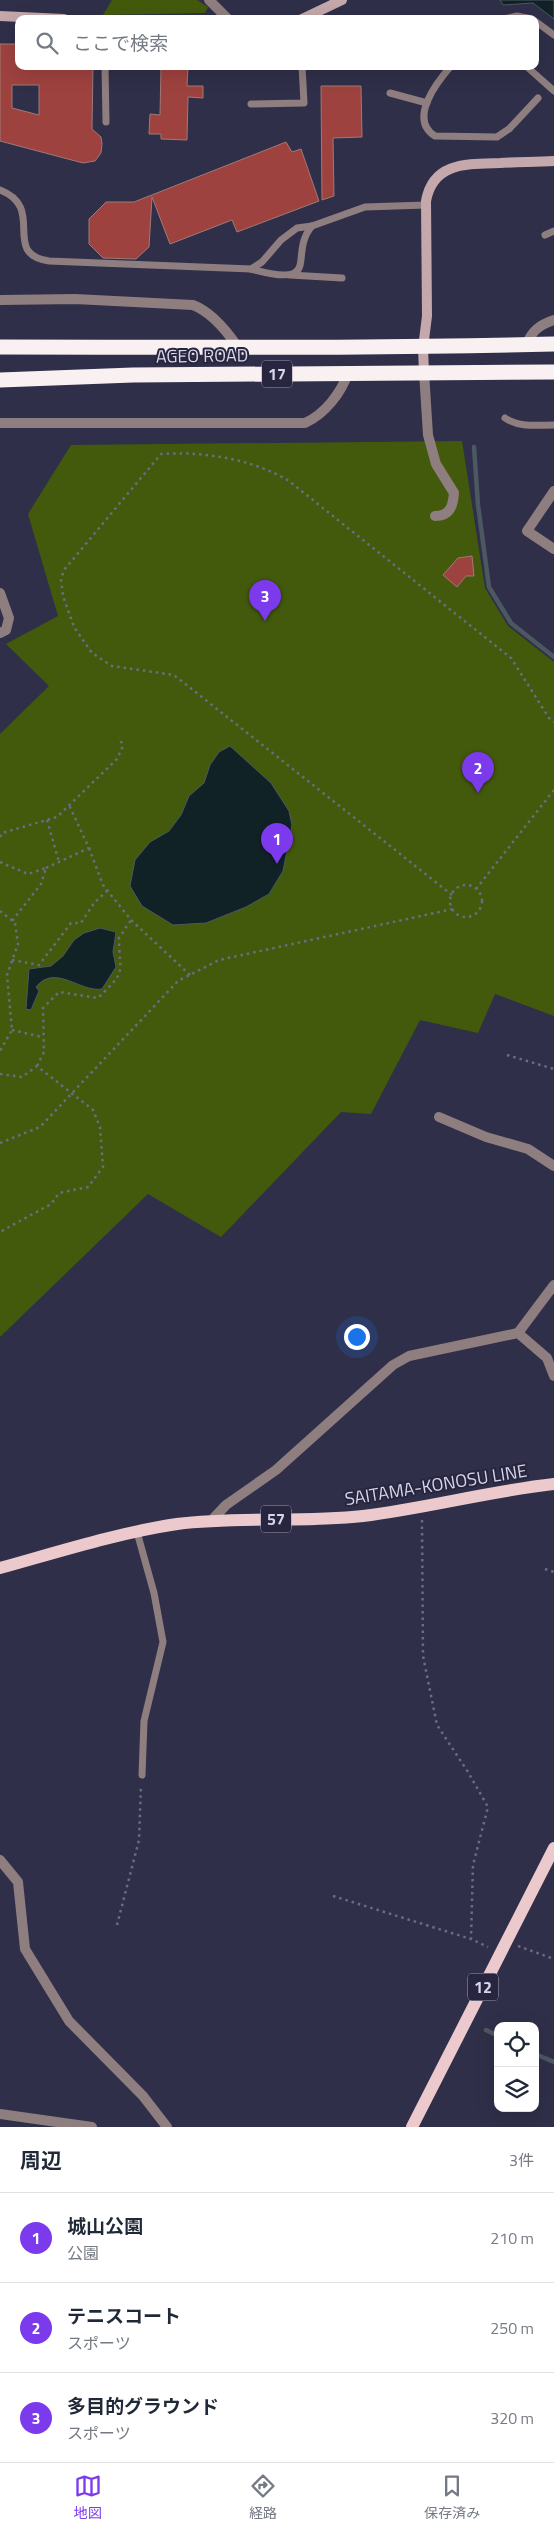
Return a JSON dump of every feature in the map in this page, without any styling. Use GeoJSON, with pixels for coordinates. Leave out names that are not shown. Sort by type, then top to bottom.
{"type":"FeatureCollection","features":[{"type":"Feature","properties":{"kind":"highway","name":"AGEO ROAD"},"geometry":{"type":"LineString","coordinates":[[0,347],[237,346],[423,348],[554,344]]}},
{"type":"Feature","properties":{"kind":"highway","name":"AGEO ROAD"},"geometry":{"type":"LineString","coordinates":[[0,380],[134,376],[554,372]]}},
{"type":"Feature","properties":{"kind":"main road","name":"SAITAMA-KONOSU LINE"},"geometry":{"type":"LineString","coordinates":[[0,1567],[137,1532],[212,1521],[332,1519],[421,1507],[508,1489],[554,1484]]}},
{"type":"Feature","properties":{"kind":"main road","name":"12"},"geometry":{"type":"LineString","coordinates":[[412,2127],[554,1848]]}},
{"type":"Feature","properties":{"kind":"street"},"geometry":{"type":"LineString","coordinates":[[209,0],[224,15]]}},
{"type":"Feature","properties":{"kind":"street"},"geometry":{"type":"LineString","coordinates":[[310,15],[342,0]]}},
{"type":"Feature","properties":{"kind":"street"},"geometry":{"type":"LineString","coordinates":[[0,16],[15,17]]}},
{"type":"Feature","properties":{"kind":"street"},"geometry":{"type":"LineString","coordinates":[[435,516],[446,514],[451,509],[454,494],[436,464],[428,435],[423,348],[427,316],[427,193],[434,181],[452,167],[472,164],[554,161]]}},
{"type":"Feature","properties":{"kind":"street"},"geometry":{"type":"LineString","coordinates":[[0,300],[84,299],[193,305],[202,309],[225,329],[237,346]]}},
{"type":"Feature","properties":{"kind":"street"},"geometry":{"type":"LineString","coordinates":[[526,345],[531,333],[545,323],[554,320]]}},
{"type":"Feature","properties":{"kind":"street"},"geometry":{"type":"LineString","coordinates":[[0,423],[305,423],[312,420],[343,389],[348,373]]}},
{"type":"Feature","properties":{"kind":"street"},"geometry":{"type":"LineString","coordinates":[[554,492],[527,531],[554,549]]}},
{"type":"Feature","properties":{"kind":"street"},"geometry":{"type":"LineString","coordinates":[[0,593],[9,618],[6,630],[0,633]]}},
{"type":"Feature","properties":{"kind":"street"},"geometry":{"type":"LineString","coordinates":[[439,1117],[486,1137],[528,1149],[554,1166]]}},
{"type":"Feature","properties":{"kind":"street"},"geometry":{"type":"LineString","coordinates":[[212,1521],[226,1505],[276,1470],[392,1365],[409,1356],[518,1334],[554,1285]]}},
{"type":"Feature","properties":{"kind":"street"},"geometry":{"type":"LineString","coordinates":[[518,1334],[547,1358],[554,1376]]}},
{"type":"Feature","properties":{"kind":"street"},"geometry":{"type":"LineString","coordinates":[[0,1860],[18,1882],[25,1949],[69,2021],[143,2096],[167,2127]]}},
{"type":"Feature","properties":{"kind":"street"},"geometry":{"type":"LineString","coordinates":[[0,2114],[92,2127]]}},
{"type":"Feature","properties":{"kind":"lane"},"geometry":{"type":"LineString","coordinates":[[539,24],[554,35]]}},
{"type":"Feature","properties":{"kind":"lane"},"geometry":{"type":"LineString","coordinates":[[105,70],[106,122]]}},
{"type":"Feature","properties":{"kind":"lane"},"geometry":{"type":"LineString","coordinates":[[250,104],[304,103],[302,70]]}},
{"type":"Feature","properties":{"kind":"lane"},"geometry":{"type":"LineString","coordinates":[[448,70],[434,86],[424,122],[429,132],[435,136],[492,138],[509,130],[538,98]]}},
{"type":"Feature","properties":{"kind":"lane"},"geometry":{"type":"LineString","coordinates":[[530,70],[554,91]]}},
{"type":"Feature","properties":{"kind":"lane"},"geometry":{"type":"LineString","coordinates":[[390,94],[428,103]]}},
{"type":"Feature","properties":{"kind":"lane"},"geometry":{"type":"LineString","coordinates":[[0,190],[13,195],[20,204],[23,245],[28,253],[37,259],[251,269],[289,275],[342,278]]}},
{"type":"Feature","properties":{"kind":"lane"},"geometry":{"type":"LineString","coordinates":[[251,269],[268,258],[281,240],[291,232],[358,209],[426,204]]}},
{"type":"Feature","properties":{"kind":"lane"},"geometry":{"type":"LineString","coordinates":[[289,275],[301,266],[304,236],[312,226]]}},
{"type":"Feature","properties":{"kind":"lane"},"geometry":{"type":"LineString","coordinates":[[545,235],[554,231]]}},
{"type":"Feature","properties":{"kind":"lane"},"geometry":{"type":"LineString","coordinates":[[505,418],[513,424],[554,425]]}},
{"type":"Feature","properties":{"kind":"lane"},"geometry":{"type":"LineString","coordinates":[[137,1532],[154,1593],[163,1642],[144,1721],[142,1775]]}},
{"type":"Feature","properties":{"kind":"path"},"geometry":{"type":"LineString","coordinates":[[452,895],[174,675],[112,666],[92,654],[71,620],[63,596],[61,579],[64,570],[161,454],[196,453],[253,465],[275,472],[289,481],[511,658],[549,718],[554,722]]}},
{"type":"Feature","properties":{"kind":"path"},"geometry":{"type":"LineString","coordinates":[[0,837],[2,833],[57,817],[117,759],[123,746],[118,737]]}},
{"type":"Feature","properties":{"kind":"path"},"geometry":{"type":"LineString","coordinates":[[476,889],[554,790]]}},
{"type":"Feature","properties":{"kind":"path"},"geometry":{"type":"LineString","coordinates":[[69,805],[108,890],[130,920],[190,975]]}},
{"type":"Feature","properties":{"kind":"path"},"geometry":{"type":"LineString","coordinates":[[46,820],[59,862]]}},
{"type":"Feature","properties":{"kind":"path"},"geometry":{"type":"LineString","coordinates":[[0,862],[28,874],[46,868],[88,848]]}},
{"type":"Feature","properties":{"kind":"path"},"geometry":{"type":"LineString","coordinates":[[12,921],[41,884],[46,868]]}},
{"type":"Feature","properties":{"kind":"path"},"geometry":{"type":"LineString","coordinates":[[465,885],[476,889],[482,900],[479,911],[468,917],[462,916],[453,909],[451,903],[452,895],[459,887],[465,885]]}},
{"type":"Feature","properties":{"kind":"path"},"geometry":{"type":"LineString","coordinates":[[12,960],[39,965],[71,923],[81,923],[94,903],[108,890]]}},
{"type":"Feature","properties":{"kind":"path"},"geometry":{"type":"LineString","coordinates":[[0,1142],[40,1127],[178,980],[219,960],[453,909]]}},
{"type":"Feature","properties":{"kind":"path"},"geometry":{"type":"LineString","coordinates":[[0,911],[14,923],[18,944],[6,975],[12,1030],[0,1051]]}},
{"type":"Feature","properties":{"kind":"path"},"geometry":{"type":"LineString","coordinates":[[0,1074],[22,1077],[37,1066],[44,1052],[42,1037],[43,1008],[59,992],[98,998],[118,979],[122,964],[119,938],[130,920]]}},
{"type":"Feature","properties":{"kind":"path"},"geometry":{"type":"LineString","coordinates":[[12,1030],[42,1037]]}},
{"type":"Feature","properties":{"kind":"path"},"geometry":{"type":"LineString","coordinates":[[507,1055],[554,1069]]}},
{"type":"Feature","properties":{"kind":"path"},"geometry":{"type":"LineString","coordinates":[[0,1232],[51,1204],[59,1192],[88,1187],[103,1167],[100,1127],[92,1110],[72,1092],[37,1066]]}},
{"type":"Feature","properties":{"kind":"path"},"geometry":{"type":"LineString","coordinates":[[421,1507],[423,1656],[437,1724],[488,1807],[474,1865],[471,1939]]}},
{"type":"Feature","properties":{"kind":"path"},"geometry":{"type":"LineString","coordinates":[[545,1569],[554,1572]]}},
{"type":"Feature","properties":{"kind":"path"},"geometry":{"type":"LineString","coordinates":[[118,1926],[139,1840],[142,1775]]}},
{"type":"Feature","properties":{"kind":"path"},"geometry":{"type":"LineString","coordinates":[[333,1896],[471,1939],[554,1958]]}},
{"type":"Feature","properties":{"kind":"green space"},"geometry":{"type":"Polygon","coordinates":[[[112,0],[197,0],[208,7],[205,13],[103,15],[112,0]]]}},
{"type":"Feature","properties":{"kind":"green space"},"geometry":{"type":"Polygon","coordinates":[[[462,441],[485,588],[508,626],[554,662],[554,1016],[495,994],[478,1033],[420,1020],[371,1114],[341,1112],[221,1237],[148,1194],[0,1337],[0,734],[49,686],[6,644],[58,616],[28,514],[71,445],[462,441]]]}},
{"type":"Feature","properties":{"kind":"shaded area"},"geometry":{"type":"Polygon","coordinates":[[[500,0],[554,0],[554,19],[533,3],[503,5],[500,0]]]}},
{"type":"Feature","properties":{"kind":"shaded area"},"geometry":{"type":"Polygon","coordinates":[[[230,746],[271,783],[289,811],[292,825],[283,871],[269,894],[246,907],[206,923],[173,925],[142,906],[130,886],[135,860],[150,842],[169,831],[181,815],[189,796],[204,783],[210,765],[219,752],[230,746]]]}},
{"type":"Feature","properties":{"kind":"shaded area"},"geometry":{"type":"Polygon","coordinates":[[[100,928],[116,932],[113,952],[116,967],[102,989],[85,987],[60,978],[43,980],[36,987],[39,991],[31,1010],[26,1009],[29,969],[51,966],[63,956],[74,940],[84,933],[100,928]]]}},
{"type":"Feature","properties":{"kind":"building"},"geometry":{"type":"Polygon","coordinates":[[[0,44],[15,44],[15,70],[93,70],[92,129],[101,137],[102,144],[101,153],[95,161],[83,163],[0,141],[0,44]],[[12,85],[12,108],[39,115],[39,85],[12,85]]]}},
{"type":"Feature","properties":{"kind":"building"},"geometry":{"type":"Polygon","coordinates":[[[161,70],[188,70],[187,86],[203,86],[203,98],[188,97],[187,140],[161,139],[161,134],[149,134],[150,114],[160,115],[161,70]]]}},
{"type":"Feature","properties":{"kind":"building"},"geometry":{"type":"Polygon","coordinates":[[[321,86],[361,86],[362,137],[333,138],[334,196],[322,200],[321,86]]]}},
{"type":"Feature","properties":{"kind":"building"},"geometry":{"type":"Polygon","coordinates":[[[286,142],[292,152],[301,149],[319,201],[237,232],[232,220],[170,244],[152,197],[149,247],[136,259],[103,258],[89,244],[89,219],[106,202],[134,202],[286,142]]]}},
{"type":"Feature","properties":{"kind":"building"},"geometry":{"type":"Polygon","coordinates":[[[472,556],[474,576],[466,576],[457,587],[443,575],[458,558],[472,556]]]}},
{"type":"Feature","properties":{"kind":"waterway"},"geometry":{"type":"LineString","coordinates":[[474,447],[478,505],[489,587],[511,623],[554,657]]}},
{"type":"Feature","properties":{"kind":"waterway"},"geometry":{"type":"LineString","coordinates":[[486,2030],[494,2034]]}},
{"type":"Feature","properties":{"kind":"waterway"},"geometry":{"type":"LineString","coordinates":[[539,2056],[554,2062]]}},
{"type":"Feature","properties":{"kind":"place","name":"多目的グラウンド"},"geometry":{"type":"Point","coordinates":[265,621]}},
{"type":"Feature","properties":{"kind":"place","name":"テニスコート"},"geometry":{"type":"Point","coordinates":[478,793]}},
{"type":"Feature","properties":{"kind":"place","name":"城山公園"},"geometry":{"type":"Point","coordinates":[277,864]}}]}
